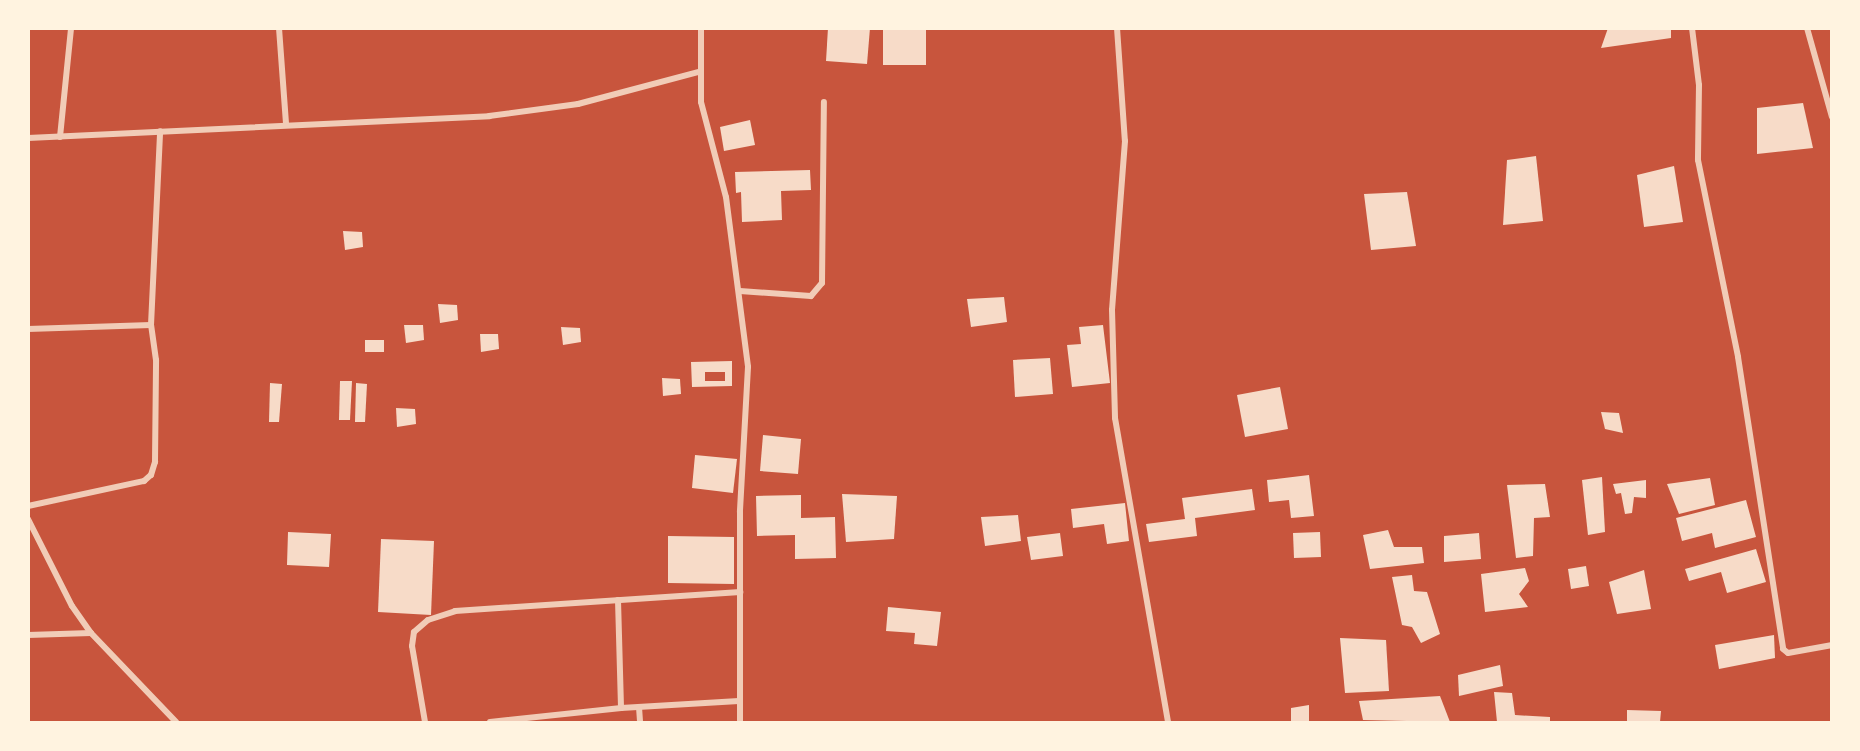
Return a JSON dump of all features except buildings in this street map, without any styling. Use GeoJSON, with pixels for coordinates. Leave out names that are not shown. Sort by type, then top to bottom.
{"type":"FeatureCollection","features":[{"type":"Feature","properties":{"kind":"street"},"geometry":{"type":"LineString","coordinates":[[60,137],[71,28]]}},
{"type":"Feature","properties":{"kind":"street"},"geometry":{"type":"LineString","coordinates":[[279,28],[286,124]]}},
{"type":"Feature","properties":{"kind":"street"},"geometry":{"type":"LineString","coordinates":[[701,28],[698,72],[701,102],[726,196],[748,367],[740,592],[740,723]]}},
{"type":"Feature","properties":{"kind":"street"},"geometry":{"type":"LineString","coordinates":[[1117,28],[1125,141],[1112,310],[1115,418],[1168,723]]}},
{"type":"Feature","properties":{"kind":"street"},"geometry":{"type":"LineString","coordinates":[[1692,28],[1699,85],[1698,160],[1738,357],[1783,648],[1788,653],[1832,645]]}},
{"type":"Feature","properties":{"kind":"street"},"geometry":{"type":"LineString","coordinates":[[1807,28],[1832,117]]}},
{"type":"Feature","properties":{"kind":"street"},"geometry":{"type":"LineString","coordinates":[[28,138],[489,116],[578,104],[698,72]]}},
{"type":"Feature","properties":{"kind":"street"},"geometry":{"type":"LineString","coordinates":[[740,291],[811,296],[822,283],[824,102]]}},
{"type":"Feature","properties":{"kind":"street"},"geometry":{"type":"LineString","coordinates":[[28,506],[144,481],[151,476],[154,462],[156,360],[151,325],[160,131]]}},
{"type":"Feature","properties":{"kind":"street"},"geometry":{"type":"LineString","coordinates":[[28,329],[151,325]]}},
{"type":"Feature","properties":{"kind":"street"},"geometry":{"type":"LineString","coordinates":[[28,519],[72,606],[91,633],[176,723]]}},
{"type":"Feature","properties":{"kind":"street"},"geometry":{"type":"LineString","coordinates":[[425,723],[412,646],[414,632],[428,620],[455,611],[740,592]]}},
{"type":"Feature","properties":{"kind":"street"},"geometry":{"type":"LineString","coordinates":[[618,600],[621,708]]}},
{"type":"Feature","properties":{"kind":"street"},"geometry":{"type":"LineString","coordinates":[[28,635],[91,633]]}},
{"type":"Feature","properties":{"kind":"street"},"geometry":{"type":"LineString","coordinates":[[490,723],[516,722],[621,708],[739,701]]}},
{"type":"Feature","properties":{"kind":"street"},"geometry":{"type":"LineString","coordinates":[[639,707],[640,723]]}}]}
